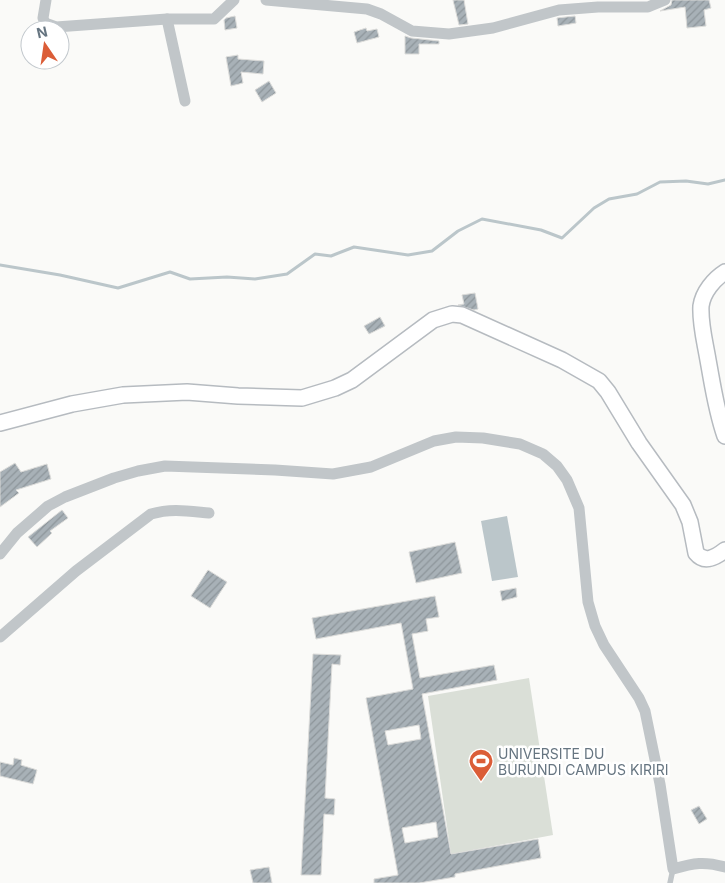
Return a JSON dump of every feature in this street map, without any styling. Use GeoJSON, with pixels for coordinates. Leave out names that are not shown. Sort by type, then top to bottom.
{"type":"FeatureCollection","features":[{"type":"Feature","properties":{"kind":"street"},"geometry":{"type":"LineString","coordinates":[[46,0],[43,18],[49,26],[56,27],[167,19],[214,19],[234,0]]}},
{"type":"Feature","properties":{"kind":"street"},"geometry":{"type":"LineString","coordinates":[[266,0],[367,9],[381,14],[412,31],[449,34],[493,28],[559,10],[598,7],[648,7],[665,0]]}},
{"type":"Feature","properties":{"kind":"street"},"geometry":{"type":"LineString","coordinates":[[167,19],[185,101]]}},
{"type":"Feature","properties":{"kind":"street"},"geometry":{"type":"LineString","coordinates":[[725,272],[714,281],[707,291],[702,304],[702,324],[717,414],[725,436]]}},
{"type":"Feature","properties":{"kind":"street"},"geometry":{"type":"LineString","coordinates":[[0,423],[72,404],[123,395],[187,392],[302,398],[335,388],[352,380],[432,320],[452,314],[462,315],[562,360],[599,381],[608,392],[639,443],[683,505],[690,522],[696,553],[702,558],[710,559],[725,550]]}},
{"type":"Feature","properties":{"kind":"street"},"geometry":{"type":"LineString","coordinates":[[0,554],[17,533],[48,506],[114,478],[138,471],[165,466],[333,474],[371,467],[434,441],[456,437],[483,438],[520,444],[543,454],[557,466],[567,480],[579,508],[588,602],[595,626],[604,645],[640,698],[645,710],[660,784],[673,869],[689,864],[710,862],[725,867]]}},
{"type":"Feature","properties":{"kind":"street"},"geometry":{"type":"LineString","coordinates":[[0,638],[76,571],[151,514],[164,510],[181,509],[209,513]]}},
{"type":"Feature","properties":{"kind":"lane"},"geometry":{"type":"LineString","coordinates":[[670,883],[673,869]]}},
{"type":"Feature","properties":{"kind":"shaded area"},"geometry":{"type":"Polygon","coordinates":[[[507,516],[518,577],[492,581],[481,521],[507,516]]]}},
{"type":"Feature","properties":{"kind":"shaded area"},"geometry":{"type":"Polygon","coordinates":[[[529,678],[553,835],[451,854],[428,696],[529,678]]]}},
{"type":"Feature","properties":{"kind":"building"},"geometry":{"type":"Polygon","coordinates":[[[453,0],[464,0],[468,24],[459,25],[453,0]]]}},
{"type":"Feature","properties":{"kind":"building"},"geometry":{"type":"Polygon","coordinates":[[[672,0],[709,0],[711,8],[704,10],[706,26],[687,28],[685,7],[660,11],[671,5],[672,0]]]}},
{"type":"Feature","properties":{"kind":"building"},"geometry":{"type":"Polygon","coordinates":[[[235,16],[237,28],[225,30],[224,20],[235,16]]]}},
{"type":"Feature","properties":{"kind":"building"},"geometry":{"type":"Polygon","coordinates":[[[575,16],[576,23],[558,26],[557,18],[575,16]]]}},
{"type":"Feature","properties":{"kind":"building"},"geometry":{"type":"Polygon","coordinates":[[[366,28],[367,31],[377,29],[379,37],[357,43],[354,32],[366,28]]]}},
{"type":"Feature","properties":{"kind":"building"},"geometry":{"type":"Polygon","coordinates":[[[405,36],[439,41],[439,44],[419,44],[419,54],[405,54],[405,36]]]}},
{"type":"Feature","properties":{"kind":"building"},"geometry":{"type":"Polygon","coordinates":[[[238,55],[238,59],[264,61],[263,74],[241,72],[243,83],[231,86],[226,57],[238,55]]]}},
{"type":"Feature","properties":{"kind":"building"},"geometry":{"type":"Polygon","coordinates":[[[269,81],[276,93],[262,102],[255,90],[269,81]]]}},
{"type":"Feature","properties":{"kind":"building"},"geometry":{"type":"Polygon","coordinates":[[[475,293],[478,309],[474,310],[458,305],[464,304],[462,295],[475,293]]]}},
{"type":"Feature","properties":{"kind":"building"},"geometry":{"type":"Polygon","coordinates":[[[380,317],[385,326],[369,334],[364,326],[380,317]]]}},
{"type":"Feature","properties":{"kind":"building"},"geometry":{"type":"Polygon","coordinates":[[[15,463],[21,472],[47,464],[51,479],[16,490],[19,493],[0,507],[0,472],[15,463]]]}},
{"type":"Feature","properties":{"kind":"building"},"geometry":{"type":"Polygon","coordinates":[[[62,510],[68,518],[50,531],[52,533],[37,547],[28,537],[62,510]]]}},
{"type":"Feature","properties":{"kind":"building"},"geometry":{"type":"Polygon","coordinates":[[[455,542],[462,573],[416,583],[409,552],[455,542]]]}},
{"type":"Feature","properties":{"kind":"building"},"geometry":{"type":"Polygon","coordinates":[[[208,570],[227,582],[210,608],[191,596],[208,570]]]}},
{"type":"Feature","properties":{"kind":"building"},"geometry":{"type":"Polygon","coordinates":[[[516,588],[517,597],[502,601],[500,591],[516,588]]]}},
{"type":"Feature","properties":{"kind":"building"},"geometry":{"type":"Polygon","coordinates":[[[435,596],[439,617],[426,619],[428,631],[412,634],[420,678],[494,665],[497,680],[422,694],[451,854],[538,839],[541,858],[455,874],[455,877],[419,883],[374,883],[374,879],[398,875],[366,698],[413,689],[401,623],[316,639],[312,618],[435,596]],[[419,725],[385,731],[388,745],[421,739],[419,725]],[[436,822],[402,828],[405,843],[438,837],[436,822]]]}},
{"type":"Feature","properties":{"kind":"building"},"geometry":{"type":"Polygon","coordinates":[[[313,654],[341,655],[340,665],[332,664],[325,798],[335,799],[334,815],[324,814],[321,875],[301,875],[313,654]]]}},
{"type":"Feature","properties":{"kind":"building"},"geometry":{"type":"Polygon","coordinates":[[[14,758],[22,760],[21,765],[37,770],[33,784],[0,776],[0,762],[13,765],[14,758]]]}},
{"type":"Feature","properties":{"kind":"building"},"geometry":{"type":"Polygon","coordinates":[[[699,806],[707,819],[699,824],[691,810],[699,806]]]}},
{"type":"Feature","properties":{"kind":"building"},"geometry":{"type":"Polygon","coordinates":[[[269,867],[272,883],[253,883],[250,870],[269,867]]]}},
{"type":"Feature","properties":{"kind":"waterway"},"geometry":{"type":"LineString","coordinates":[[0,265],[60,275],[118,288],[170,272],[190,279],[227,277],[255,279],[287,274],[315,254],[331,256],[354,247],[408,255],[432,251],[458,231],[482,219],[541,230],[562,238],[594,208],[609,199],[637,194],[660,182],[686,181],[708,184],[725,180]]}},
{"type":"Feature","properties":{"kind":"place","name":"UNIVERSITE DU BURUNDI CAMPUS KIRIRI"},"geometry":{"type":"Point","coordinates":[481,782]}}]}
